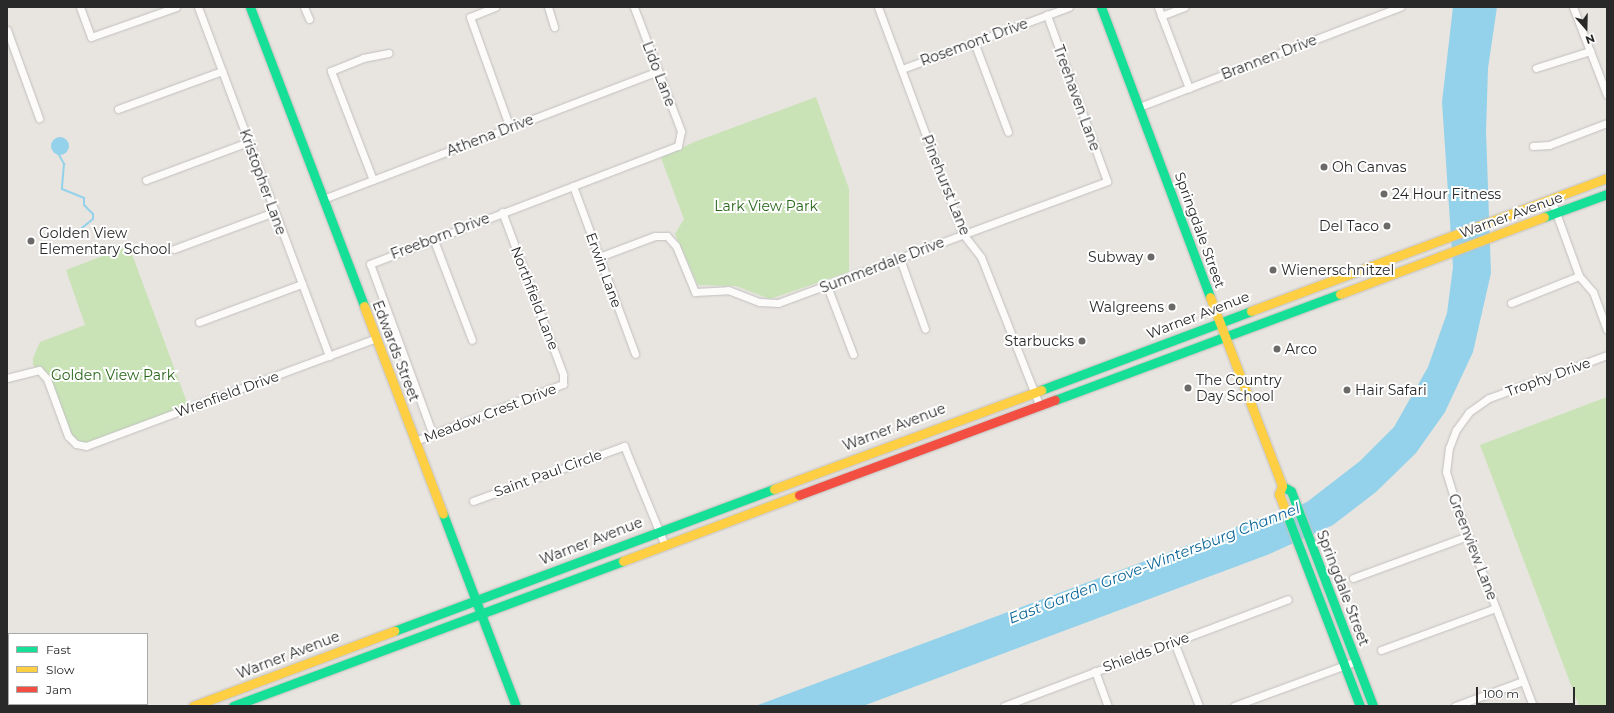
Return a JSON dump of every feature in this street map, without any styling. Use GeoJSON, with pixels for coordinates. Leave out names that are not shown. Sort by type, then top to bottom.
{"type":"FeatureCollection","features":[{"type":"Feature","properties":{"kind":"main road","name":"Edwards Street"},"geometry":{"type":"LineString","coordinates":[[250,7],[516,706]]}},
{"type":"Feature","properties":{"kind":"main road","name":"Springdale Street"},"geometry":{"type":"LineString","coordinates":[[1101,7],[1282,486],[1291,491],[1373,706]]}},
{"type":"Feature","properties":{"kind":"main road","name":"Warner Avenue"},"geometry":{"type":"LineString","coordinates":[[193,706],[204,704],[659,529],[1033,390],[1138,353],[1607,178]]}},
{"type":"Feature","properties":{"kind":"main road","name":"Warner Avenue"},"geometry":{"type":"LineString","coordinates":[[233,706],[1224,334],[1452,252],[1607,194]]}},
{"type":"Feature","properties":{"kind":"main road"},"geometry":{"type":"LineString","coordinates":[[1424,261],[1426,252],[1452,236]]}},
{"type":"Feature","properties":{"kind":"main road"},"geometry":{"type":"LineString","coordinates":[[1378,264],[1382,277]]}},
{"type":"Feature","properties":{"kind":"main road"},"geometry":{"type":"LineString","coordinates":[[1093,383],[1105,373],[1138,360],[1138,353]]}},
{"type":"Feature","properties":{"kind":"main road","name":"Springdale Street"},"geometry":{"type":"LineString","coordinates":[[1282,486],[1279,494],[1360,706]]}},
{"type":"Feature","properties":{"kind":"main road"},"geometry":{"type":"LineString","coordinates":[[305,679],[313,667],[338,658],[353,646]]}},
{"type":"Feature","properties":{"kind":"main road"},"geometry":{"type":"LineString","coordinates":[[259,696],[266,686],[296,675],[301,666]]}},
{"type":"Feature","properties":{"kind":"street"},"geometry":{"type":"LineString","coordinates":[[80,7],[91,37],[176,7]]}},
{"type":"Feature","properties":{"kind":"street","name":"Kristopher Lane"},"geometry":{"type":"LineString","coordinates":[[198,7],[274,212],[330,356]]}},
{"type":"Feature","properties":{"kind":"street"},"geometry":{"type":"LineString","coordinates":[[304,7],[309,20]]}},
{"type":"Feature","properties":{"kind":"street"},"geometry":{"type":"LineString","coordinates":[[495,7],[470,17],[510,128]]}},
{"type":"Feature","properties":{"kind":"street"},"geometry":{"type":"LineString","coordinates":[[548,7],[554,28]]}},
{"type":"Feature","properties":{"kind":"street","name":"Lido Lane"},"geometry":{"type":"LineString","coordinates":[[634,7],[681,131],[680,142]]}},
{"type":"Feature","properties":{"kind":"street","name":"Pinehurst Lane"},"geometry":{"type":"LineString","coordinates":[[878,7],[963,234],[981,257],[1039,404]]}},
{"type":"Feature","properties":{"kind":"street","name":"Rosemont Drive"},"geometry":{"type":"LineString","coordinates":[[902,69],[1069,7]]}},
{"type":"Feature","properties":{"kind":"street"},"geometry":{"type":"LineString","coordinates":[[1158,7],[1189,88]]}},
{"type":"Feature","properties":{"kind":"street"},"geometry":{"type":"LineString","coordinates":[[1161,16],[1184,7]]}},
{"type":"Feature","properties":{"kind":"street","name":"Brannen Drive"},"geometry":{"type":"LineString","coordinates":[[1139,107],[1400,7]]}},
{"type":"Feature","properties":{"kind":"street"},"geometry":{"type":"LineString","coordinates":[[1573,7],[1607,95]]}},
{"type":"Feature","properties":{"kind":"street","name":"Treehaven Lane"},"geometry":{"type":"LineString","coordinates":[[1047,15],[1107,181]]}},
{"type":"Feature","properties":{"kind":"street"},"geometry":{"type":"LineString","coordinates":[[7,30],[39,118]]}},
{"type":"Feature","properties":{"kind":"street"},"geometry":{"type":"LineString","coordinates":[[974,42],[1008,132]]}},
{"type":"Feature","properties":{"kind":"street"},"geometry":{"type":"LineString","coordinates":[[1536,68],[1590,51]]}},
{"type":"Feature","properties":{"kind":"street"},"geometry":{"type":"LineString","coordinates":[[373,180],[331,71],[363,58],[389,52]]}},
{"type":"Feature","properties":{"kind":"street"},"geometry":{"type":"LineString","coordinates":[[118,109],[222,71]]}},
{"type":"Feature","properties":{"kind":"street","name":"Athena Drive"},"geometry":{"type":"LineString","coordinates":[[323,199],[658,71]]}},
{"type":"Feature","properties":{"kind":"street"},"geometry":{"type":"LineString","coordinates":[[1533,146],[1549,145],[1607,123]]}},
{"type":"Feature","properties":{"kind":"street"},"geometry":{"type":"LineString","coordinates":[[146,180],[248,142]]}},
{"type":"Feature","properties":{"kind":"street","name":"Freeborn Drive"},"geometry":{"type":"LineString","coordinates":[[432,435],[370,269],[373,262],[433,238],[675,148],[680,142]]}},
{"type":"Feature","properties":{"kind":"street","name":"Summerdale Drive"},"geometry":{"type":"LineString","coordinates":[[599,257],[655,236],[667,236],[676,246],[695,292],[728,290],[768,303],[789,301],[963,234],[1107,181]]}},
{"type":"Feature","properties":{"kind":"street","name":"Erwin Lane"},"geometry":{"type":"LineString","coordinates":[[573,186],[635,354]]}},
{"type":"Feature","properties":{"kind":"street"},"geometry":{"type":"LineString","coordinates":[[1551,199],[1579,276],[1593,292],[1607,330]]}},
{"type":"Feature","properties":{"kind":"street"},"geometry":{"type":"LineString","coordinates":[[174,250],[274,212]]}},
{"type":"Feature","properties":{"kind":"street","name":"Northfield Lane"},"geometry":{"type":"LineString","coordinates":[[502,212],[563,374],[563,384]]}},
{"type":"Feature","properties":{"kind":"street"},"geometry":{"type":"LineString","coordinates":[[433,238],[472,340]]}},
{"type":"Feature","properties":{"kind":"street"},"geometry":{"type":"LineString","coordinates":[[900,259],[925,329]]}},
{"type":"Feature","properties":{"kind":"street"},"geometry":{"type":"LineString","coordinates":[[1511,303],[1579,276]]}},
{"type":"Feature","properties":{"kind":"street"},"geometry":{"type":"LineString","coordinates":[[199,322],[302,284]]}},
{"type":"Feature","properties":{"kind":"street"},"geometry":{"type":"LineString","coordinates":[[827,286],[853,354]]}},
{"type":"Feature","properties":{"kind":"street","name":"Wrenfield Drive"},"geometry":{"type":"LineString","coordinates":[[7,378],[39,370],[48,379],[68,436],[76,444],[86,446],[377,338]]}},
{"type":"Feature","properties":{"kind":"street","name":"Trophy Drive"},"geometry":{"type":"LineString","coordinates":[[1489,398],[1607,356]]}},
{"type":"Feature","properties":{"kind":"street","name":"Meadow Crest Drive"},"geometry":{"type":"LineString","coordinates":[[415,441],[563,384]]}},
{"type":"Feature","properties":{"kind":"street","name":"Greenview Lane"},"geometry":{"type":"LineString","coordinates":[[1489,398],[1469,412],[1456,430],[1449,448],[1446,472],[1468,536],[1533,706]]}},
{"type":"Feature","properties":{"kind":"street","name":"Saint Paul Circle"},"geometry":{"type":"LineString","coordinates":[[473,501],[624,446],[659,529]]}},
{"type":"Feature","properties":{"kind":"street"},"geometry":{"type":"LineString","coordinates":[[659,529],[664,543]]}},
{"type":"Feature","properties":{"kind":"street"},"geometry":{"type":"LineString","coordinates":[[1353,578],[1468,536]]}},
{"type":"Feature","properties":{"kind":"street","name":"Shields Drive"},"geometry":{"type":"LineString","coordinates":[[1004,706],[1023,703],[1095,671],[1288,599]]}},
{"type":"Feature","properties":{"kind":"street"},"geometry":{"type":"LineString","coordinates":[[1380,650],[1496,608]]}},
{"type":"Feature","properties":{"kind":"street"},"geometry":{"type":"LineString","coordinates":[[1174,642],[1198,706]]}},
{"type":"Feature","properties":{"kind":"street"},"geometry":{"type":"LineString","coordinates":[[1234,706],[1356,661]]}},
{"type":"Feature","properties":{"kind":"street"},"geometry":{"type":"LineString","coordinates":[[1095,671],[1108,706]]}},
{"type":"Feature","properties":{"kind":"street"},"geometry":{"type":"LineString","coordinates":[[1455,706],[1523,681]]}},
{"type":"Feature","properties":{"kind":"green space","name":"Lark View Park"},"geometry":{"type":"Polygon","coordinates":[[[816,97],[849,189],[849,272],[770,299],[736,286],[698,285],[675,234],[684,219],[661,158],[694,142],[816,97]]]}},
{"type":"Feature","properties":{"kind":"green space","name":"Golden View Park"},"geometry":{"type":"Polygon","coordinates":[[[129,246],[189,408],[86,446],[68,436],[56,400],[33,364],[33,358],[40,342],[85,325],[66,270],[129,246]]]}},
{"type":"Feature","properties":{"kind":"green space"},"geometry":{"type":"Polygon","coordinates":[[[1607,397],[1607,706],[1579,706],[1480,445],[1607,397]]]}},
{"type":"Feature","properties":{"kind":"water","name":"East Garden Grove-Wintersburg Channel"},"geometry":{"type":"Polygon","coordinates":[[[1453,7],[1497,7],[1488,68],[1486,131],[1491,273],[1473,352],[1445,412],[1416,453],[1376,492],[1333,525],[1267,555],[863,706],[755,706],[1258,519],[1272,518],[1307,502],[1360,461],[1394,427],[1428,367],[1447,313],[1453,267],[1442,102],[1453,7]]]}},
{"type":"Feature","properties":{"kind":"water"},"geometry":{"type":"Polygon","coordinates":[[[60,137],[66,140],[69,146],[66,152],[60,155],[54,152],[51,146],[54,140],[60,137]]]}},
{"type":"Feature","properties":{"kind":"waterway"},"geometry":{"type":"LineString","coordinates":[[58,153],[64,164],[62,189],[84,198],[84,205],[93,214],[93,219],[76,233]]}},
{"type":"Feature","properties":{"kind":"traffic: fast"},"geometry":{"type":"LineString","coordinates":[[250,7],[364,306]]}},
{"type":"Feature","properties":{"kind":"traffic: fast"},"geometry":{"type":"LineString","coordinates":[[1101,7],[1210,297]]}},
{"type":"Feature","properties":{"kind":"traffic: fast"},"geometry":{"type":"LineString","coordinates":[[1544,217],[1607,194]]}},
{"type":"Feature","properties":{"kind":"traffic: fast"},"geometry":{"type":"LineString","coordinates":[[1055,400],[1340,294]]}},
{"type":"Feature","properties":{"kind":"traffic: fast"},"geometry":{"type":"LineString","coordinates":[[1041,390],[1251,311]]}},
{"type":"Feature","properties":{"kind":"traffic: fast"},"geometry":{"type":"LineString","coordinates":[[1282,486],[1291,491],[1373,706]]}},
{"type":"Feature","properties":{"kind":"traffic: fast"},"geometry":{"type":"LineString","coordinates":[[394,631],[774,489]]}},
{"type":"Feature","properties":{"kind":"traffic: fast"},"geometry":{"type":"LineString","coordinates":[[443,514],[516,706]]}},
{"type":"Feature","properties":{"kind":"traffic: fast"},"geometry":{"type":"LineString","coordinates":[[1287,515],[1360,706]]}},
{"type":"Feature","properties":{"kind":"traffic: fast"},"geometry":{"type":"LineString","coordinates":[[233,706],[623,561]]}},
{"type":"Feature","properties":{"kind":"traffic: slow"},"geometry":{"type":"LineString","coordinates":[[1251,311],[1607,178]]}},
{"type":"Feature","properties":{"kind":"traffic: slow"},"geometry":{"type":"LineString","coordinates":[[1340,294],[1544,217]]}},
{"type":"Feature","properties":{"kind":"traffic: slow"},"geometry":{"type":"LineString","coordinates":[[1210,297],[1282,486],[1279,494],[1287,515]]}},
{"type":"Feature","properties":{"kind":"traffic: slow"},"geometry":{"type":"LineString","coordinates":[[364,306],[443,514]]}},
{"type":"Feature","properties":{"kind":"traffic: slow"},"geometry":{"type":"LineString","coordinates":[[774,489],[1041,390]]}},
{"type":"Feature","properties":{"kind":"traffic: slow"},"geometry":{"type":"LineString","coordinates":[[623,561],[799,495]]}},
{"type":"Feature","properties":{"kind":"traffic: slow"},"geometry":{"type":"LineString","coordinates":[[193,706],[394,631]]}},
{"type":"Feature","properties":{"kind":"traffic: jam"},"geometry":{"type":"LineString","coordinates":[[799,495],[1055,400]]}},
{"type":"Feature","properties":{"kind":"place","name":"Oh Canvas"},"geometry":{"type":"Point","coordinates":[1324,167]}},
{"type":"Feature","properties":{"kind":"place","name":"24 Hour Fitness"},"geometry":{"type":"Point","coordinates":[1384,194]}},
{"type":"Feature","properties":{"kind":"place","name":"Del Taco"},"geometry":{"type":"Point","coordinates":[1387,226]}},
{"type":"Feature","properties":{"kind":"place","name":"Golden View Elementary School"},"geometry":{"type":"Point","coordinates":[31,241]}},
{"type":"Feature","properties":{"kind":"place","name":"Subway"},"geometry":{"type":"Point","coordinates":[1151,257]}},
{"type":"Feature","properties":{"kind":"place","name":"Wienerschnitzel"},"geometry":{"type":"Point","coordinates":[1273,270]}},
{"type":"Feature","properties":{"kind":"place","name":"Walgreens"},"geometry":{"type":"Point","coordinates":[1172,307]}},
{"type":"Feature","properties":{"kind":"place","name":"Starbucks"},"geometry":{"type":"Point","coordinates":[1082,341]}},
{"type":"Feature","properties":{"kind":"place","name":"Arco"},"geometry":{"type":"Point","coordinates":[1277,349]}},
{"type":"Feature","properties":{"kind":"place","name":"The Country Day School"},"geometry":{"type":"Point","coordinates":[1188,388]}},
{"type":"Feature","properties":{"kind":"place","name":"Hair Safari"},"geometry":{"type":"Point","coordinates":[1347,390]}}]}
